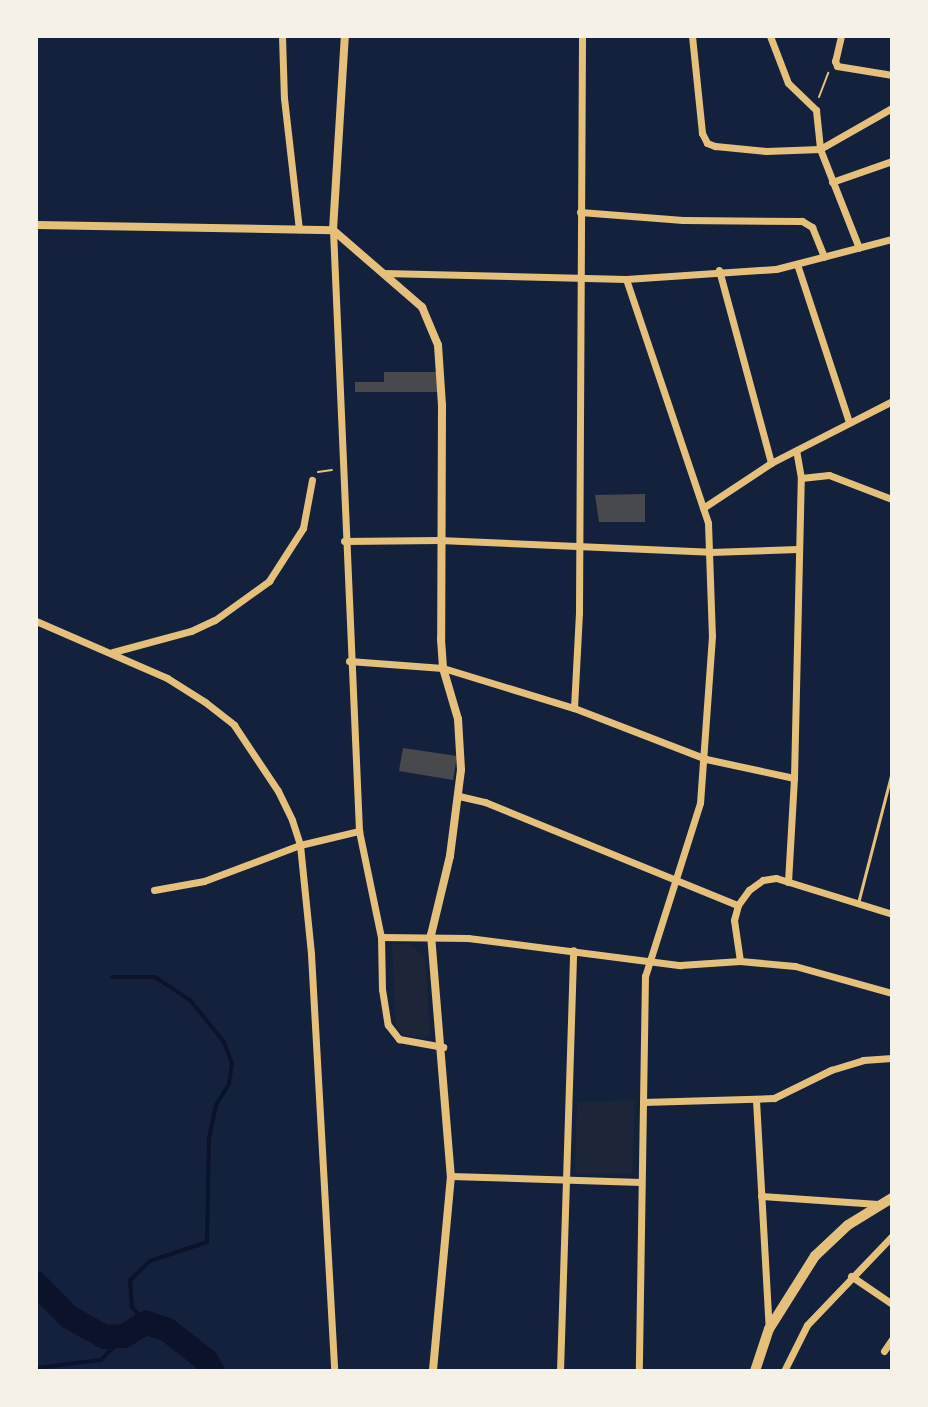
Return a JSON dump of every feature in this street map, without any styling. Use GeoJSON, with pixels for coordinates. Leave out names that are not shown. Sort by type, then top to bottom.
{"type":"FeatureCollection","features":[{"type":"Feature","properties":{"kind":"main road"},"geometry":{"type":"LineString","coordinates":[[755,1371],[769,1329],[815,1256],[848,1225],[892,1198]]}},
{"type":"Feature","properties":{"kind":"street"},"geometry":{"type":"LineString","coordinates":[[282,36],[284,98],[299,229]]}},
{"type":"Feature","properties":{"kind":"street"},"geometry":{"type":"LineString","coordinates":[[345,36],[333,230],[349,661],[359,831],[381,937],[382,989],[388,1025],[399,1039],[443,1047]]}},
{"type":"Feature","properties":{"kind":"street"},"geometry":{"type":"LineString","coordinates":[[574,708],[579,544],[582,36]]}},
{"type":"Feature","properties":{"kind":"street"},"geometry":{"type":"LineString","coordinates":[[692,36],[702,133],[707,143],[715,146],[766,151],[820,149],[892,108]]}},
{"type":"Feature","properties":{"kind":"street"},"geometry":{"type":"LineString","coordinates":[[770,36],[788,83],[816,110],[820,149],[859,248]]}},
{"type":"Feature","properties":{"kind":"street"},"geometry":{"type":"LineString","coordinates":[[841,36],[835,61],[844,69],[892,75]]}},
{"type":"Feature","properties":{"kind":"street"},"geometry":{"type":"LineString","coordinates":[[832,182],[892,161]]}},
{"type":"Feature","properties":{"kind":"street"},"geometry":{"type":"LineString","coordinates":[[580,212],[683,220],[802,221],[812,227],[824,257]]}},
{"type":"Feature","properties":{"kind":"street"},"geometry":{"type":"LineString","coordinates":[[36,225],[333,230],[351,242],[381,273],[422,307],[438,345],[442,405],[439,540],[443,668],[458,719],[459,796],[450,856],[431,935],[443,1047],[451,1176],[433,1371]]}},
{"type":"Feature","properties":{"kind":"street"},"geometry":{"type":"LineString","coordinates":[[381,273],[626,279],[719,270],[776,269],[892,239]]}},
{"type":"Feature","properties":{"kind":"street"},"geometry":{"type":"LineString","coordinates":[[797,264],[849,422]]}},
{"type":"Feature","properties":{"kind":"street"},"geometry":{"type":"LineString","coordinates":[[719,270],[771,463]]}},
{"type":"Feature","properties":{"kind":"street"},"geometry":{"type":"LineString","coordinates":[[626,279],[703,508],[710,552],[712,636],[706,759],[691,839],[676,878],[643,1001],[639,1371]]}},
{"type":"Feature","properties":{"kind":"street"},"geometry":{"type":"LineString","coordinates":[[703,508],[771,463],[892,401]]}},
{"type":"Feature","properties":{"kind":"street"},"geometry":{"type":"LineString","coordinates":[[788,882],[794,778],[801,478],[796,451]]}},
{"type":"Feature","properties":{"kind":"street"},"geometry":{"type":"LineString","coordinates":[[801,478],[829,475],[892,499]]}},
{"type":"Feature","properties":{"kind":"street"},"geometry":{"type":"LineString","coordinates":[[112,652],[177,635],[215,620],[269,581],[303,528],[312,480]]}},
{"type":"Feature","properties":{"kind":"street"},"geometry":{"type":"LineString","coordinates":[[344,541],[579,544],[710,552],[798,549]]}},
{"type":"Feature","properties":{"kind":"street"},"geometry":{"type":"LineString","coordinates":[[36,621],[167,678],[234,725],[278,791],[300,845],[311,954],[334,1371]]}},
{"type":"Feature","properties":{"kind":"street"},"geometry":{"type":"LineString","coordinates":[[349,661],[443,668],[574,708],[706,759],[794,778]]}},
{"type":"Feature","properties":{"kind":"street"},"geometry":{"type":"LineString","coordinates":[[459,796],[485,802],[738,905]]}},
{"type":"Feature","properties":{"kind":"street"},"geometry":{"type":"LineString","coordinates":[[154,890],[204,881],[300,845],[359,831]]}},
{"type":"Feature","properties":{"kind":"street"},"geometry":{"type":"LineString","coordinates":[[740,961],[734,920],[738,905],[749,890],[763,880],[776,878],[892,914]]}},
{"type":"Feature","properties":{"kind":"street"},"geometry":{"type":"LineString","coordinates":[[381,937],[431,935],[573,950],[651,963],[680,965],[740,961],[795,966],[892,993]]}},
{"type":"Feature","properties":{"kind":"street"},"geometry":{"type":"LineString","coordinates":[[560,1371],[573,950]]}},
{"type":"Feature","properties":{"kind":"street"},"geometry":{"type":"LineString","coordinates":[[643,1102],[756,1100],[789,1094],[842,1067],[863,1060],[892,1058]]}},
{"type":"Feature","properties":{"kind":"street"},"geometry":{"type":"LineString","coordinates":[[756,1100],[769,1329]]}},
{"type":"Feature","properties":{"kind":"street"},"geometry":{"type":"LineString","coordinates":[[451,1176],[641,1182]]}},
{"type":"Feature","properties":{"kind":"street"},"geometry":{"type":"LineString","coordinates":[[761,1196],[878,1204]]}},
{"type":"Feature","properties":{"kind":"street"},"geometry":{"type":"LineString","coordinates":[[784,1371],[807,1325],[892,1236]]}},
{"type":"Feature","properties":{"kind":"street"},"geometry":{"type":"LineString","coordinates":[[851,1276],[892,1304]]}},
{"type":"Feature","properties":{"kind":"street"},"geometry":{"type":"LineString","coordinates":[[884,1351],[892,1339]]}},
{"type":"Feature","properties":{"kind":"lane"},"geometry":{"type":"LineString","coordinates":[[858,903],[892,773]]}},
{"type":"Feature","properties":{"kind":"path"},"geometry":{"type":"LineString","coordinates":[[816,110],[835,61]]}},
{"type":"Feature","properties":{"kind":"path"},"geometry":{"type":"LineString","coordinates":[[312,480],[316,472],[341,469]]}},
{"type":"Feature","properties":{"kind":"shaded area"},"geometry":{"type":"Polygon","coordinates":[[[392,943],[411,945],[425,957],[430,1035],[421,1038],[403,1035],[396,1027],[392,943]]]}},
{"type":"Feature","properties":{"kind":"shaded area"},"geometry":{"type":"Polygon","coordinates":[[[635,1100],[632,1173],[575,1174],[577,1102],[635,1100]]]}},
{"type":"Feature","properties":{"kind":"building"},"geometry":{"type":"Polygon","coordinates":[[[384,372],[437,372],[437,392],[355,392],[355,382],[384,382],[384,372]]]}},
{"type":"Feature","properties":{"kind":"building"},"geometry":{"type":"Polygon","coordinates":[[[645,494],[645,522],[599,522],[595,495],[645,494]]]}},
{"type":"Feature","properties":{"kind":"building"},"geometry":{"type":"Polygon","coordinates":[[[403,748],[457,756],[453,780],[399,771],[403,748]]]}},
{"type":"Feature","properties":{"kind":"waterway"},"geometry":{"type":"LineString","coordinates":[[112,977],[155,977],[190,1000],[224,1042],[232,1064],[229,1084],[216,1105],[209,1137],[207,1242],[150,1261],[130,1280],[132,1307],[146,1323]]}},
{"type":"Feature","properties":{"kind":"waterway"},"geometry":{"type":"LineString","coordinates":[[36,1283],[69,1317],[105,1337],[124,1336],[146,1323],[166,1329],[206,1360],[213,1371]]}},
{"type":"Feature","properties":{"kind":"waterway"},"geometry":{"type":"LineString","coordinates":[[36,1368],[101,1360],[124,1336]]}}]}
